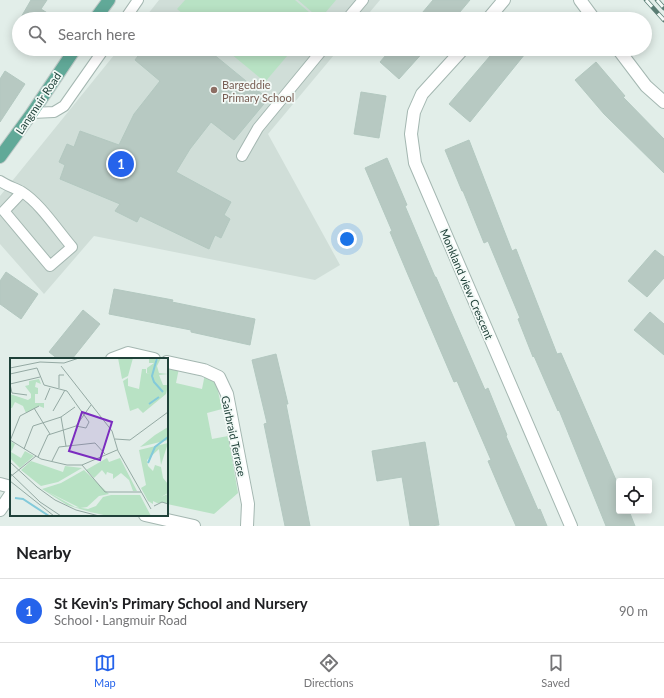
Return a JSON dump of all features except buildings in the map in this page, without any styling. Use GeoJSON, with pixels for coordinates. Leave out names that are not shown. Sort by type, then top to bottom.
{"type":"FeatureCollection","features":[{"type":"Feature","properties":{"kind":"main road"},"geometry":{"type":"LineString","coordinates":[[100,12],[109,0]]}},
{"type":"Feature","properties":{"kind":"main road","name":"Langmuir Road"},"geometry":{"type":"LineString","coordinates":[[0,157],[70,56]]}},
{"type":"Feature","properties":{"kind":"street"},"geometry":{"type":"LineString","coordinates":[[494,12],[504,0]]}},
{"type":"Feature","properties":{"kind":"street"},"geometry":{"type":"LineString","coordinates":[[580,0],[589,12]]}},
{"type":"Feature","properties":{"kind":"street","name":"Monkland view Crescent"},"geometry":{"type":"LineString","coordinates":[[456,56],[422,94],[414,112],[411,134],[415,164],[571,526]]}},
{"type":"Feature","properties":{"kind":"street"},"geometry":{"type":"LineString","coordinates":[[623,56],[646,86],[664,102]]}},
{"type":"Feature","properties":{"kind":"street"},"geometry":{"type":"LineString","coordinates":[[115,358],[128,353],[150,358]]}},
{"type":"Feature","properties":{"kind":"street","name":"Gairbraid Terrace"},"geometry":{"type":"LineString","coordinates":[[168,362],[204,370],[219,377],[227,394],[248,504],[247,526]]}},
{"type":"Feature","properties":{"kind":"street"},"geometry":{"type":"LineString","coordinates":[[0,484],[10,487]]}},
{"type":"Feature","properties":{"kind":"street"},"geometry":{"type":"LineString","coordinates":[[0,510],[10,495]]}},
{"type":"Feature","properties":{"kind":"street"},"geometry":{"type":"LineString","coordinates":[[149,516],[194,526]]}},
{"type":"Feature","properties":{"kind":"lane"},"geometry":{"type":"LineString","coordinates":[[130,12],[138,0]]}},
{"type":"Feature","properties":{"kind":"lane"},"geometry":{"type":"LineString","coordinates":[[353,12],[362,0]]}},
{"type":"Feature","properties":{"kind":"lane"},"geometry":{"type":"LineString","coordinates":[[32,112],[54,112],[64,106],[99,56]]}},
{"type":"Feature","properties":{"kind":"lane"},"geometry":{"type":"LineString","coordinates":[[242,156],[258,128],[317,56]]}},
{"type":"Feature","properties":{"kind":"lane"},"geometry":{"type":"LineString","coordinates":[[0,182],[8,187],[22,192],[35,203],[72,247],[50,266],[4,211],[22,192]]}},
{"type":"Feature","properties":{"kind":"shaded area"},"geometry":{"type":"Polygon","coordinates":[[[159,0],[380,0],[370,12],[150,12],[159,0]]]}},
{"type":"Feature","properties":{"kind":"shaded area"},"geometry":{"type":"Polygon","coordinates":[[[113,56],[333,56],[268,134],[340,265],[315,280],[94,236],[44,294],[0,244],[0,196],[113,56]]]}},
{"type":"Feature","properties":{"kind":"green space"},"geometry":{"type":"Polygon","coordinates":[[[185,0],[295,0],[309,12],[181,12],[177,9],[185,0]]]}},
{"type":"Feature","properties":{"kind":"green space"},"geometry":{"type":"Polygon","coordinates":[[[298,0],[336,0],[326,12],[312,12],[298,0]]]}},
{"type":"Feature","properties":{"kind":"green space"},"geometry":{"type":"Polygon","coordinates":[[[233,56],[287,56],[265,82],[233,56]]]}},
{"type":"Feature","properties":{"kind":"green space"},"geometry":{"type":"Polygon","coordinates":[[[168,366],[179,368],[176,383],[202,389],[205,374],[215,378],[222,409],[207,413],[212,439],[228,436],[238,493],[214,514],[168,504],[168,366]]]}},
{"type":"Feature","properties":{"kind":"railway"},"geometry":{"type":"LineString","coordinates":[[646,0],[664,20]]}},
{"type":"Feature","properties":{"kind":"railway"},"geometry":{"type":"LineString","coordinates":[[657,0],[664,8]]}},
{"type":"Feature","properties":{"kind":"place","name":"Bargeddie Primary School"},"geometry":{"type":"Point","coordinates":[214,90]}},
{"type":"Feature","properties":{"kind":"place","name":"St Kevin's Primary School and Nursery"},"geometry":{"type":"Point","coordinates":[121,164]}}]}
